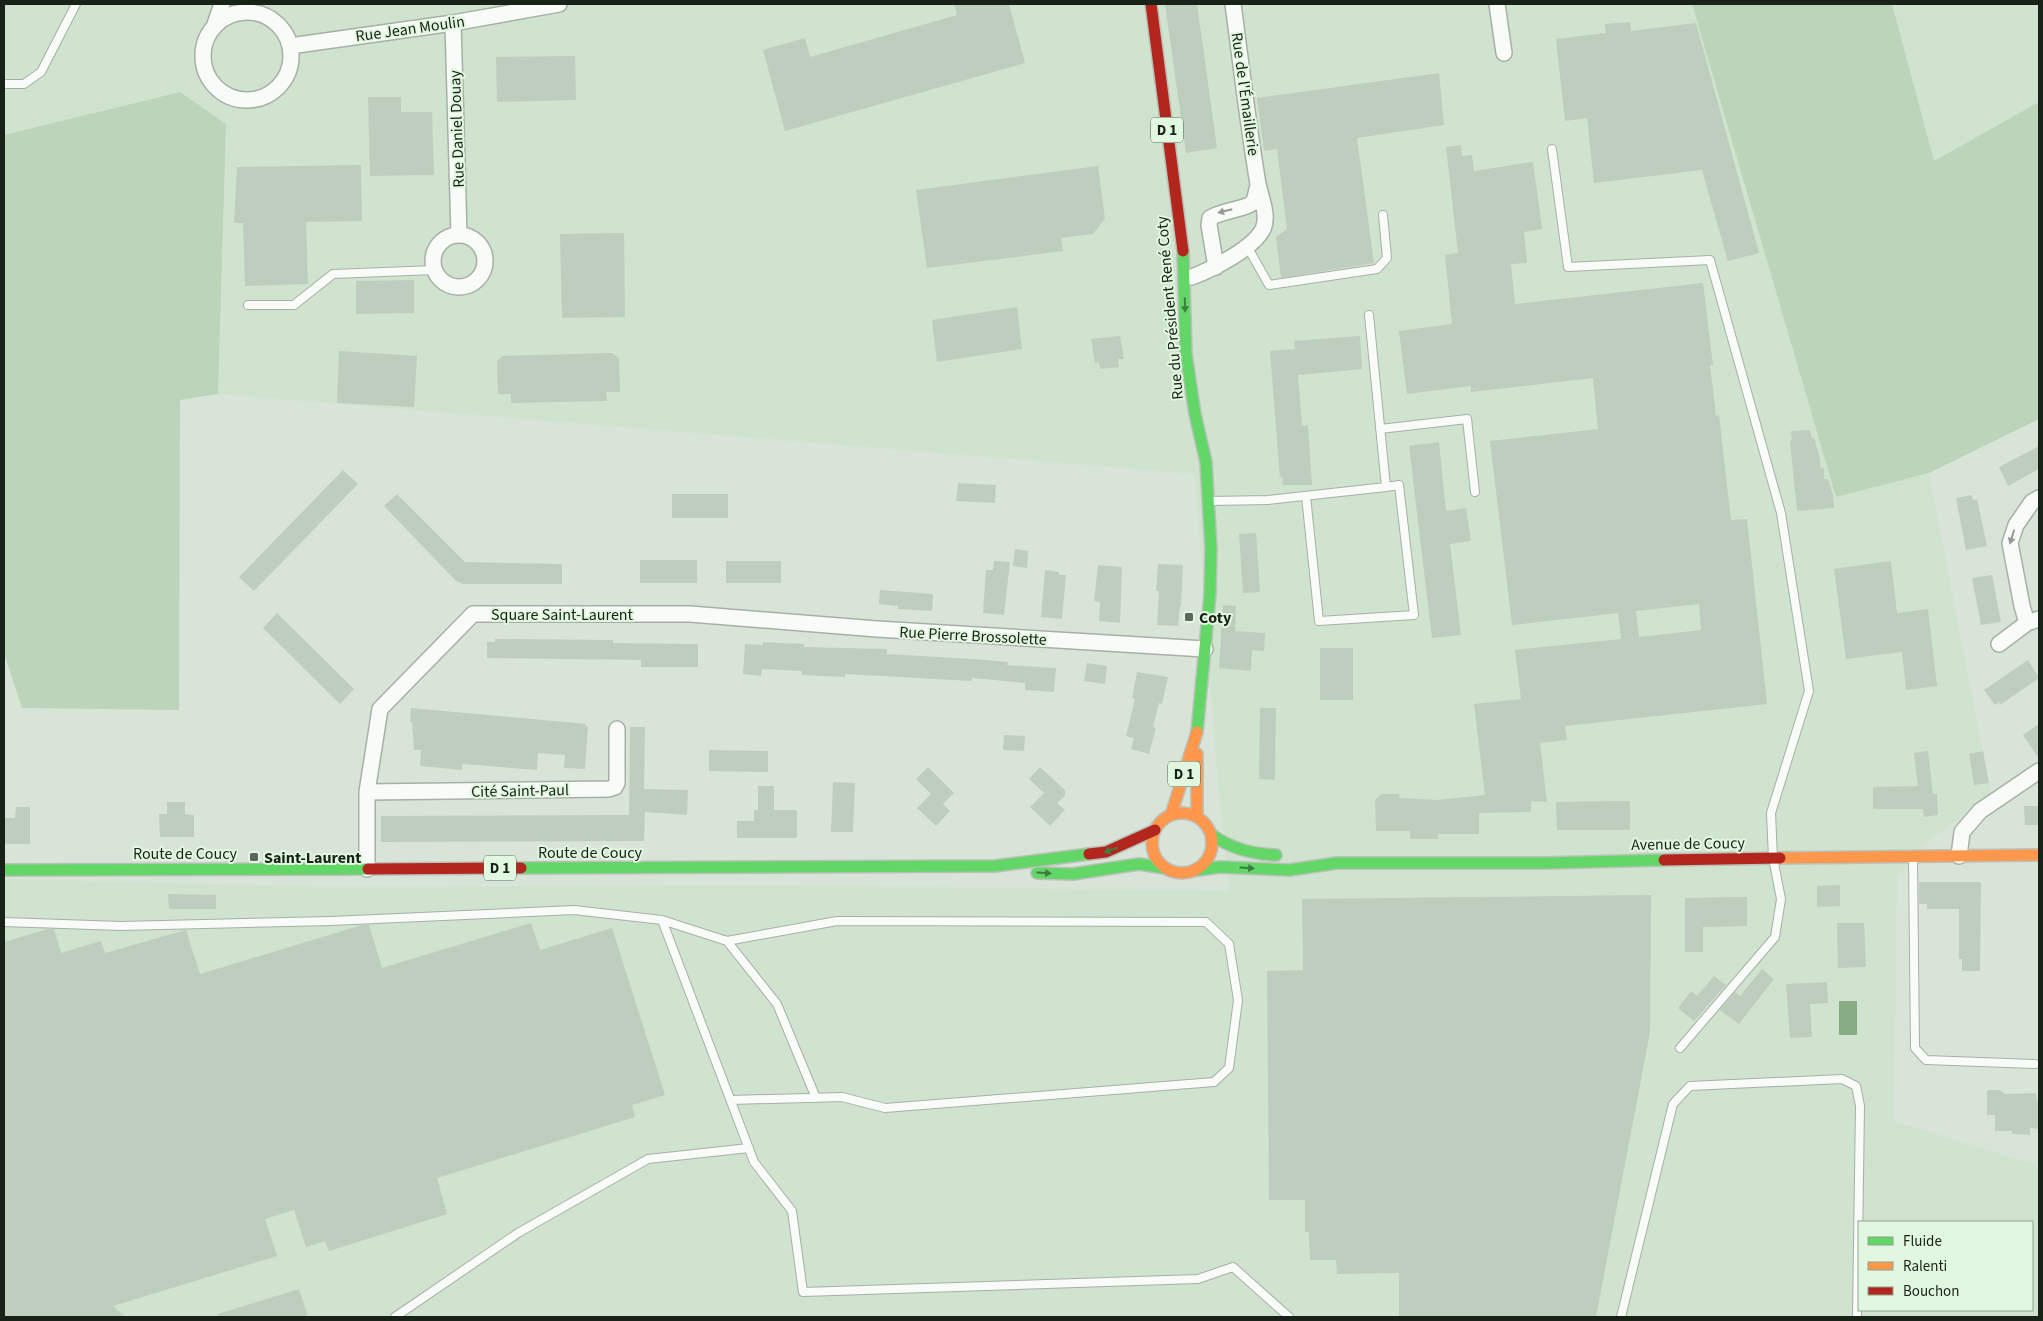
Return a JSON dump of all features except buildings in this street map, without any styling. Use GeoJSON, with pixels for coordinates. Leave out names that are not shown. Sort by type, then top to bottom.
{"type":"FeatureCollection","features":[{"type":"Feature","properties":{"kind":"main road","name":"Rue du Président René Coty"},"geometry":{"type":"LineString","coordinates":[[1151,4],[1184,256],[1186,354],[1195,414],[1206,462],[1209,501],[1210,594],[1197,732],[1171,815]]}},
{"type":"Feature","properties":{"kind":"main road","name":"D 1"},"geometry":{"type":"LineString","coordinates":[[1184,256],[1192,277],[1197,316]]}},
{"type":"Feature","properties":{"kind":"main road","name":"D 1"},"geometry":{"type":"LineString","coordinates":[[1206,404],[1206,462]]}},
{"type":"Feature","properties":{"kind":"main road","name":"D 1"},"geometry":{"type":"LineString","coordinates":[[1197,732],[1197,816]]}},
{"type":"Feature","properties":{"kind":"main road"},"geometry":{"type":"LineString","coordinates":[[1180,812],[1197,816],[1206,824],[1212,835],[1211,855],[1206,863],[1198,870],[1190,873],[1180,874],[1164,868],[1157,860],[1153,850],[1152,840],[1159,823],[1171,815],[1180,812]]}},
{"type":"Feature","properties":{"kind":"main road","name":"Route de Coucy"},"geometry":{"type":"LineString","coordinates":[[4,870],[996,866],[1106,852],[1155,830]]}},
{"type":"Feature","properties":{"kind":"main road","name":"Avenue de Coucy"},"geometry":{"type":"LineString","coordinates":[[1212,835],[1237,850],[1255,854],[1337,863],[1546,863],[2039,855]]}},
{"type":"Feature","properties":{"kind":"main road","name":"Avenue de Coucy"},"geometry":{"type":"LineString","coordinates":[[1198,870],[1220,867],[1290,870],[1337,863]]}},
{"type":"Feature","properties":{"kind":"main road","name":"Route de Coucy"},"geometry":{"type":"LineString","coordinates":[[996,866],[1040,873],[1072,874],[1140,864],[1164,868]]}},
{"type":"Feature","properties":{"kind":"street"},"geometry":{"type":"LineString","coordinates":[[214,26],[232,15],[239,8],[267,17],[277,24],[285,34],[290,46],[291,60],[288,73],[280,85],[270,94],[257,100],[243,100],[229,97],[218,90],[209,79],[204,66],[203,52],[206,38],[214,26],[222,4]]}},
{"type":"Feature","properties":{"kind":"street","name":"Rue Jean Moulin"},"geometry":{"type":"LineString","coordinates":[[290,46],[559,4]]}},
{"type":"Feature","properties":{"kind":"street","name":"Rue de l'Émaillerie"},"geometry":{"type":"LineString","coordinates":[[1192,277],[1216,267],[1247,246],[1256,239],[1264,227],[1265,216],[1258,184],[1233,4]]}},
{"type":"Feature","properties":{"kind":"street"},"geometry":{"type":"LineString","coordinates":[[1497,4],[1504,54]]}},
{"type":"Feature","properties":{"kind":"street","name":"Rue Daniel Douay"},"geometry":{"type":"LineString","coordinates":[[453,22],[459,235]]}},
{"type":"Feature","properties":{"kind":"street"},"geometry":{"type":"LineString","coordinates":[[1216,267],[1209,224],[1210,218],[1218,212],[1248,206],[1253,203],[1258,184]]}},
{"type":"Feature","properties":{"kind":"street"},"geometry":{"type":"LineString","coordinates":[[459,235],[467,236],[475,241],[481,248],[484,256],[485,265],[482,273],[477,280],[469,285],[461,287],[444,283],[434,270],[434,254],[438,246],[443,240],[459,235]]}},
{"type":"Feature","properties":{"kind":"street"},"geometry":{"type":"LineString","coordinates":[[1999,644],[2033,621],[2022,606],[2010,543],[2016,525],[2032,502],[2039,498]]}},
{"type":"Feature","properties":{"kind":"street","name":"Square Saint-Laurent"},"geometry":{"type":"LineString","coordinates":[[367,869],[367,792],[380,709],[473,614],[690,614],[741,618]]}},
{"type":"Feature","properties":{"kind":"street","name":"Rue Pierre Brossolette"},"geometry":{"type":"LineString","coordinates":[[741,618],[877,630],[1205,649]]}},
{"type":"Feature","properties":{"kind":"street","name":"Cité Saint-Paul"},"geometry":{"type":"LineString","coordinates":[[367,792],[609,789],[615,787],[617,783],[617,729]]}},
{"type":"Feature","properties":{"kind":"street"},"geometry":{"type":"LineString","coordinates":[[1959,856],[1962,832],[1980,811],[2039,771]]}},
{"type":"Feature","properties":{"kind":"lane"},"geometry":{"type":"LineString","coordinates":[[4,84],[24,84],[41,72],[76,4]]}},
{"type":"Feature","properties":{"kind":"lane"},"geometry":{"type":"LineString","coordinates":[[1552,149],[1568,267],[1710,260],[1781,514],[1809,691],[1771,813],[1773,858],[1781,899],[1775,937],[1680,1048]]}},
{"type":"Feature","properties":{"kind":"lane"},"geometry":{"type":"LineString","coordinates":[[1247,246],[1269,285],[1377,269],[1388,258],[1383,215]]}},
{"type":"Feature","properties":{"kind":"lane"},"geometry":{"type":"LineString","coordinates":[[248,305],[294,305],[333,274],[434,270]]}},
{"type":"Feature","properties":{"kind":"lane"},"geometry":{"type":"LineString","coordinates":[[1369,315],[1386,486]]}},
{"type":"Feature","properties":{"kind":"lane"},"geometry":{"type":"LineString","coordinates":[[1380,429],[1467,419],[1475,492]]}},
{"type":"Feature","properties":{"kind":"lane"},"geometry":{"type":"LineString","coordinates":[[1209,501],[1268,500],[1399,485],[1414,615],[1319,621],[1306,496]]}},
{"type":"Feature","properties":{"kind":"lane"},"geometry":{"type":"LineString","coordinates":[[1913,856],[1915,1048],[1926,1060],[2035,1064]]}},
{"type":"Feature","properties":{"kind":"lane"},"geometry":{"type":"LineString","coordinates":[[4,922],[121,926],[331,921],[574,910],[662,920],[727,941],[837,921],[1206,922],[1229,944],[1238,1000],[1229,1068],[1214,1082],[885,1108],[842,1097],[731,1100]]}},
{"type":"Feature","properties":{"kind":"lane"},"geometry":{"type":"LineString","coordinates":[[662,920],[754,1162],[792,1211],[803,1292],[1198,1278],[1233,1267],[1289,1317]]}},
{"type":"Feature","properties":{"kind":"lane"},"geometry":{"type":"LineString","coordinates":[[727,941],[777,1004],[816,1098]]}},
{"type":"Feature","properties":{"kind":"lane"},"geometry":{"type":"LineString","coordinates":[[1621,1317],[1673,1104],[1690,1086],[1842,1079],[1856,1086],[1860,1106],[1858,1221]]}},
{"type":"Feature","properties":{"kind":"lane"},"geometry":{"type":"LineString","coordinates":[[395,1317],[518,1232],[648,1159],[749,1148]]}},
{"type":"Feature","properties":{"kind":"lane"},"geometry":{"type":"LineString","coordinates":[[1857,1317],[1858,1247]]}},
{"type":"Feature","properties":{"kind":"shaded area"},"geometry":{"type":"Polygon","coordinates":[[[4,4],[1692,4],[1836,497],[1929,473],[1991,794],[1923,845],[1897,877],[1894,1121],[2039,1166],[2039,1317],[4,1317],[4,879],[334,887],[758,885],[1230,891],[1217,772],[1195,474],[218,394],[226,124],[180,92],[4,135],[4,4]]]}},
{"type":"Feature","properties":{"kind":"shaded area"},"geometry":{"type":"Polygon","coordinates":[[[1692,4],[1892,4],[1934,161],[2039,102],[2039,419],[1929,473],[1836,497],[1692,4]]]}},
{"type":"Feature","properties":{"kind":"shaded area"},"geometry":{"type":"Polygon","coordinates":[[[1892,4],[2039,4],[2039,102],[1934,161],[1892,4]]]}},
{"type":"Feature","properties":{"kind":"shaded area"},"geometry":{"type":"Polygon","coordinates":[[[180,92],[226,124],[218,394],[180,400],[179,710],[22,708],[4,653],[4,135],[180,92]]]}},
{"type":"Feature","properties":{"kind":"shaded area"},"geometry":{"type":"Polygon","coordinates":[[[1839,1001],[1857,1001],[1857,1035],[1839,1035],[1839,1001]]]}},
{"type":"Feature","properties":{"kind":"traffic: fast"},"geometry":{"type":"LineString","coordinates":[[1183,251],[1186,354],[1195,414],[1206,462],[1211,549],[1210,594],[1197,732]]}},
{"type":"Feature","properties":{"kind":"traffic: fast"},"geometry":{"type":"LineString","coordinates":[[1212,835],[1227,844],[1243,850],[1276,855]]}},
{"type":"Feature","properties":{"kind":"traffic: fast"},"geometry":{"type":"LineString","coordinates":[[521,868],[995,866],[1089,854]]}},
{"type":"Feature","properties":{"kind":"traffic: fast"},"geometry":{"type":"LineString","coordinates":[[1198,870],[1220,867],[1290,870],[1337,863],[1545,863],[1664,860]]}},
{"type":"Feature","properties":{"kind":"traffic: fast"},"geometry":{"type":"LineString","coordinates":[[1037,873],[1073,874],[1139,864],[1164,868]]}},
{"type":"Feature","properties":{"kind":"traffic: fast"},"geometry":{"type":"LineString","coordinates":[[4,870],[368,869]]}},
{"type":"Feature","properties":{"kind":"traffic: slow"},"geometry":{"type":"LineString","coordinates":[[1171,815],[1197,732]]}},
{"type":"Feature","properties":{"kind":"traffic: slow"},"geometry":{"type":"LineString","coordinates":[[1197,754],[1197,816]]}},
{"type":"Feature","properties":{"kind":"traffic: slow"},"geometry":{"type":"LineString","coordinates":[[1176,813],[1188,813],[1204,821],[1210,831],[1212,843],[1210,855],[1204,865],[1188,873],[1176,873],[1160,865],[1152,849],[1152,837],[1160,821],[1176,813]]}},
{"type":"Feature","properties":{"kind":"traffic: slow"},"geometry":{"type":"LineString","coordinates":[[1780,858],[2039,855]]}},
{"type":"Feature","properties":{"kind":"traffic: jam"},"geometry":{"type":"LineString","coordinates":[[1151,4],[1183,251]]}},
{"type":"Feature","properties":{"kind":"traffic: jam"},"geometry":{"type":"LineString","coordinates":[[1089,854],[1106,852],[1155,830]]}},
{"type":"Feature","properties":{"kind":"traffic: jam"},"geometry":{"type":"LineString","coordinates":[[1664,860],[1780,858]]}},
{"type":"Feature","properties":{"kind":"traffic: jam"},"geometry":{"type":"LineString","coordinates":[[368,869],[521,868]]}},
{"type":"Feature","properties":{"kind":"place","name":"Coty"},"geometry":{"type":"Point","coordinates":[1189,617]}},
{"type":"Feature","properties":{"kind":"place","name":"Saint-Laurent"},"geometry":{"type":"Point","coordinates":[254,857]}}]}
